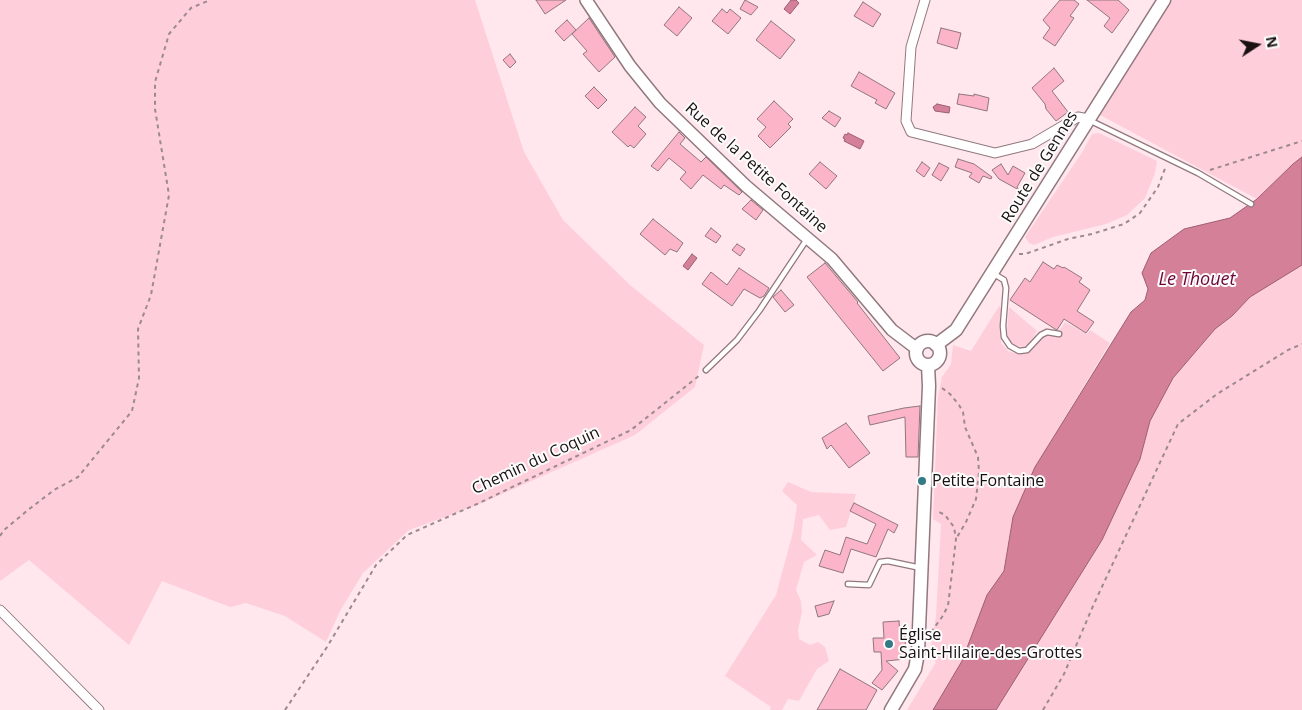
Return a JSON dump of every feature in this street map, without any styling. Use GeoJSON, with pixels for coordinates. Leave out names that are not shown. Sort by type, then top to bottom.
{"type":"FeatureCollection","features":[{"type":"Feature","properties":{"kind":"main road","name":"Route de Gennes"},"geometry":{"type":"LineString","coordinates":[[917,349],[922,343],[926,342],[933,342],[936,345],[956,330],[1164,0]]}},
{"type":"Feature","properties":{"kind":"main road"},"geometry":{"type":"LineString","coordinates":[[917,349],[918,360],[928,365],[938,359],[940,352],[936,345]]}},
{"type":"Feature","properties":{"kind":"main road"},"geometry":{"type":"LineString","coordinates":[[892,710],[914,669],[920,637],[929,386],[928,365]]}},
{"type":"Feature","properties":{"kind":"street","name":"Rue de la Petite Fontaine"},"geometry":{"type":"LineString","coordinates":[[586,0],[630,66],[660,103],[746,186],[832,259],[892,330],[917,349]]}},
{"type":"Feature","properties":{"kind":"street"},"geometry":{"type":"LineString","coordinates":[[925,0],[911,47],[906,121],[911,132],[995,153],[1032,144],[1078,117],[1088,119]]}},
{"type":"Feature","properties":{"kind":"street"},"geometry":{"type":"LineString","coordinates":[[0,610],[99,710]]}},
{"type":"Feature","properties":{"kind":"lane"},"geometry":{"type":"LineString","coordinates":[[1088,119],[1198,173],[1251,204]]}},
{"type":"Feature","properties":{"kind":"lane"},"geometry":{"type":"LineString","coordinates":[[706,370],[737,340],[807,237]]}},
{"type":"Feature","properties":{"kind":"lane"},"geometry":{"type":"LineString","coordinates":[[993,273],[1004,280],[1006,288],[1003,326],[1004,337],[1010,346],[1019,351],[1027,350],[1040,335],[1047,332],[1059,334]]}},
{"type":"Feature","properties":{"kind":"lane"},"geometry":{"type":"LineString","coordinates":[[848,584],[869,585],[880,562],[888,561],[922,568]]}},
{"type":"Feature","properties":{"kind":"path"},"geometry":{"type":"LineString","coordinates":[[0,536],[4,530],[54,490],[78,478],[132,412],[139,378],[138,329],[150,295],[169,195],[155,109],[155,82],[169,34],[191,8],[210,0]]}},
{"type":"Feature","properties":{"kind":"path"},"geometry":{"type":"LineString","coordinates":[[1198,173],[1302,141]]}},
{"type":"Feature","properties":{"kind":"path"},"geometry":{"type":"LineString","coordinates":[[1005,254],[1025,254],[1068,239],[1124,224],[1140,213],[1158,186],[1169,159]]}},
{"type":"Feature","properties":{"kind":"path"},"geometry":{"type":"LineString","coordinates":[[1043,710],[1064,674],[1109,571],[1178,424],[1224,389],[1288,350],[1302,344]]}},
{"type":"Feature","properties":{"kind":"path","name":"Chemin du Coquin"},"geometry":{"type":"LineString","coordinates":[[286,710],[327,647],[376,565],[407,535],[477,504],[631,430],[706,370]]}},
{"type":"Feature","properties":{"kind":"path"},"geometry":{"type":"LineString","coordinates":[[929,386],[938,386],[946,390],[959,404],[963,412],[965,427],[978,458],[979,472],[976,499],[956,539]]}},
{"type":"Feature","properties":{"kind":"path"},"geometry":{"type":"LineString","coordinates":[[920,637],[930,634],[948,606],[956,539],[954,527],[945,515],[931,509],[924,509]]}},
{"type":"Feature","properties":{"kind":"shaded area"},"geometry":{"type":"Polygon","coordinates":[[[0,0],[475,0],[524,152],[563,220],[630,285],[704,345],[695,387],[635,435],[475,506],[409,530],[363,573],[340,611],[326,642],[285,616],[246,603],[230,607],[162,581],[129,645],[29,560],[0,581],[0,0]]]}},
{"type":"Feature","properties":{"kind":"shaded area"},"geometry":{"type":"Polygon","coordinates":[[[1171,0],[1302,0],[1302,157],[1257,199],[1100,115],[1171,0]]]}},
{"type":"Feature","properties":{"kind":"shaded area"},"geometry":{"type":"Polygon","coordinates":[[[1099,133],[1157,161],[1155,173],[1145,198],[1127,215],[1106,224],[1053,237],[1034,245],[1029,243],[1025,237],[1083,151],[1092,134],[1099,133]]]}},
{"type":"Feature","properties":{"kind":"shaded area"},"geometry":{"type":"Polygon","coordinates":[[[1302,265],[1302,710],[996,710],[1102,540],[1140,459],[1150,421],[1173,378],[1215,329],[1250,297],[1302,265]]]}},
{"type":"Feature","properties":{"kind":"shaded area"},"geometry":{"type":"Polygon","coordinates":[[[999,306],[1003,310],[1001,343],[1008,351],[1018,354],[1026,353],[1035,347],[1046,328],[1055,332],[1059,331],[1065,322],[1087,334],[1090,330],[1110,343],[1035,467],[1013,517],[1004,571],[987,595],[962,661],[933,710],[907,710],[936,662],[930,652],[936,616],[941,524],[933,519],[938,397],[942,377],[951,364],[953,345],[971,351],[999,306]]]}},
{"type":"Feature","properties":{"kind":"shaded area"},"geometry":{"type":"Polygon","coordinates":[[[1009,307],[1037,331],[1030,343],[1024,347],[1012,345],[1008,339],[1009,307]]]}},
{"type":"Feature","properties":{"kind":"shaded area"},"geometry":{"type":"Polygon","coordinates":[[[788,482],[811,492],[856,494],[846,527],[830,530],[819,515],[803,519],[801,540],[817,555],[804,562],[796,590],[801,601],[802,612],[798,630],[799,639],[810,645],[818,642],[825,647],[829,661],[817,669],[799,701],[788,699],[782,710],[770,710],[771,707],[725,676],[776,595],[793,532],[797,505],[782,491],[788,482]]]}},
{"type":"Feature","properties":{"kind":"water"},"geometry":{"type":"Polygon","coordinates":[[[791,0],[796,0],[799,3],[790,14],[784,9],[791,0]]]}},
{"type":"Feature","properties":{"kind":"water"},"geometry":{"type":"Polygon","coordinates":[[[937,104],[950,107],[949,113],[935,111],[933,107],[937,104]]]}},
{"type":"Feature","properties":{"kind":"water"},"geometry":{"type":"Polygon","coordinates":[[[848,133],[864,141],[860,149],[844,141],[845,134],[847,135],[848,133]]]}},
{"type":"Feature","properties":{"kind":"water","name":"Le Thouet"},"geometry":{"type":"Polygon","coordinates":[[[1302,157],[1302,265],[1250,297],[1232,316],[1215,329],[1173,378],[1150,421],[1140,459],[1102,540],[996,710],[933,710],[962,661],[987,595],[1004,571],[1013,517],[1035,467],[1131,312],[1145,300],[1148,289],[1142,273],[1151,253],[1184,229],[1230,218],[1257,199],[1302,157]]]}},
{"type":"Feature","properties":{"kind":"water"},"geometry":{"type":"Polygon","coordinates":[[[692,254],[697,258],[688,270],[683,266],[692,254]]]}},
{"type":"Feature","properties":{"kind":"building"},"geometry":{"type":"Polygon","coordinates":[[[536,0],[566,0],[545,14],[536,0]]]}},
{"type":"Feature","properties":{"kind":"building"},"geometry":{"type":"Polygon","coordinates":[[[745,0],[758,7],[751,15],[740,9],[745,0]]]}},
{"type":"Feature","properties":{"kind":"building"},"geometry":{"type":"Polygon","coordinates":[[[1060,0],[1074,0],[1079,4],[1070,16],[1074,18],[1055,46],[1043,38],[1050,28],[1043,20],[1060,0]]]}},
{"type":"Feature","properties":{"kind":"building"},"geometry":{"type":"Polygon","coordinates":[[[1087,0],[1118,0],[1129,10],[1112,33],[1104,26],[1110,18],[1087,0]]]}},
{"type":"Feature","properties":{"kind":"building"},"geometry":{"type":"Polygon","coordinates":[[[863,2],[881,14],[873,27],[854,16],[863,2]]]}},
{"type":"Feature","properties":{"kind":"building"},"geometry":{"type":"Polygon","coordinates":[[[679,7],[692,18],[677,36],[664,25],[679,7]]]}},
{"type":"Feature","properties":{"kind":"building"},"geometry":{"type":"Polygon","coordinates":[[[722,9],[727,13],[730,9],[741,18],[728,34],[712,21],[722,9]]]}},
{"type":"Feature","properties":{"kind":"building"},"geometry":{"type":"Polygon","coordinates":[[[589,18],[615,57],[599,72],[583,54],[587,51],[572,34],[589,18]]]}},
{"type":"Feature","properties":{"kind":"building"},"geometry":{"type":"Polygon","coordinates":[[[567,20],[576,30],[564,41],[555,31],[567,20]]]}},
{"type":"Feature","properties":{"kind":"building"},"geometry":{"type":"Polygon","coordinates":[[[771,21],[795,40],[780,59],[756,40],[771,21]]]}},
{"type":"Feature","properties":{"kind":"building"},"geometry":{"type":"Polygon","coordinates":[[[941,28],[961,33],[957,49],[937,43],[941,28]]]}},
{"type":"Feature","properties":{"kind":"building"},"geometry":{"type":"Polygon","coordinates":[[[510,54],[516,62],[510,68],[503,60],[510,54]]]}},
{"type":"Feature","properties":{"kind":"building"},"geometry":{"type":"Polygon","coordinates":[[[1054,68],[1064,81],[1052,91],[1068,112],[1056,121],[1032,88],[1054,68]]]}},
{"type":"Feature","properties":{"kind":"building"},"geometry":{"type":"Polygon","coordinates":[[[859,72],[895,93],[886,109],[875,103],[877,100],[851,86],[859,72]]]}},
{"type":"Feature","properties":{"kind":"building"},"geometry":{"type":"Polygon","coordinates":[[[594,87],[607,100],[598,109],[585,96],[594,87]]]}},
{"type":"Feature","properties":{"kind":"building"},"geometry":{"type":"Polygon","coordinates":[[[959,94],[974,96],[974,94],[989,98],[987,111],[957,104],[959,94]]]}},
{"type":"Feature","properties":{"kind":"building"},"geometry":{"type":"Polygon","coordinates":[[[774,101],[793,119],[788,124],[791,127],[770,148],[758,136],[766,127],[757,119],[774,101]]]}},
{"type":"Feature","properties":{"kind":"building"},"geometry":{"type":"Polygon","coordinates":[[[635,107],[646,117],[638,126],[646,134],[634,148],[630,145],[628,147],[612,132],[635,107]]]}},
{"type":"Feature","properties":{"kind":"building"},"geometry":{"type":"Polygon","coordinates":[[[829,111],[841,118],[835,127],[822,118],[829,111]]]}},
{"type":"Feature","properties":{"kind":"building"},"geometry":{"type":"Polygon","coordinates":[[[679,132],[685,138],[680,144],[701,162],[706,157],[742,192],[739,195],[724,185],[721,189],[703,175],[691,189],[680,179],[686,172],[669,158],[658,171],[651,166],[679,132]]]}},
{"type":"Feature","properties":{"kind":"building"},"geometry":{"type":"Polygon","coordinates":[[[958,159],[974,164],[992,177],[991,179],[983,176],[979,183],[969,177],[972,173],[955,167],[958,159]]]}},
{"type":"Feature","properties":{"kind":"building"},"geometry":{"type":"Polygon","coordinates":[[[820,162],[837,176],[826,189],[809,174],[820,162]]]}},
{"type":"Feature","properties":{"kind":"building"},"geometry":{"type":"Polygon","coordinates":[[[922,162],[930,168],[924,177],[916,171],[922,162]]]}},
{"type":"Feature","properties":{"kind":"building"},"geometry":{"type":"Polygon","coordinates":[[[939,163],[949,168],[941,181],[932,175],[939,163]]]}},
{"type":"Feature","properties":{"kind":"building"},"geometry":{"type":"Polygon","coordinates":[[[1001,164],[1008,175],[1013,166],[1025,173],[1017,187],[1019,190],[999,179],[992,170],[1001,164]]]}},
{"type":"Feature","properties":{"kind":"building"},"geometry":{"type":"Polygon","coordinates":[[[751,200],[763,210],[756,220],[742,209],[751,200]]]}},
{"type":"Feature","properties":{"kind":"building"},"geometry":{"type":"Polygon","coordinates":[[[653,219],[683,243],[677,252],[670,249],[665,255],[640,234],[653,219]]]}},
{"type":"Feature","properties":{"kind":"building"},"geometry":{"type":"Polygon","coordinates":[[[711,228],[721,236],[716,243],[705,236],[711,228]]]}},
{"type":"Feature","properties":{"kind":"building"},"geometry":{"type":"Polygon","coordinates":[[[737,244],[745,249],[740,256],[732,250],[737,244]]]}},
{"type":"Feature","properties":{"kind":"building"},"geometry":{"type":"Polygon","coordinates":[[[1043,262],[1054,269],[1057,265],[1064,267],[1082,278],[1079,282],[1090,290],[1077,311],[1094,322],[1086,333],[1064,319],[1057,330],[1010,300],[1025,278],[1030,282],[1043,262]]]}},
{"type":"Feature","properties":{"kind":"building"},"geometry":{"type":"Polygon","coordinates":[[[825,263],[858,302],[900,358],[883,371],[807,277],[825,263]]]}},
{"type":"Feature","properties":{"kind":"building"},"geometry":{"type":"Polygon","coordinates":[[[739,268],[769,288],[764,296],[760,298],[744,289],[732,306],[702,284],[711,272],[727,285],[739,268]]]}},
{"type":"Feature","properties":{"kind":"building"},"geometry":{"type":"Polygon","coordinates":[[[781,290],[794,305],[785,312],[773,297],[781,290]]]}},
{"type":"Feature","properties":{"kind":"building"},"geometry":{"type":"Polygon","coordinates":[[[920,406],[918,457],[906,457],[905,417],[870,425],[868,416],[920,406]]]}},
{"type":"Feature","properties":{"kind":"building"},"geometry":{"type":"Polygon","coordinates":[[[846,423],[870,453],[849,468],[831,445],[827,449],[822,438],[846,423]]]}},
{"type":"Feature","properties":{"kind":"building"},"geometry":{"type":"Polygon","coordinates":[[[854,503],[898,525],[894,533],[888,529],[876,557],[851,549],[843,573],[819,566],[825,550],[840,555],[846,537],[867,544],[876,524],[850,511],[854,503]]]}},
{"type":"Feature","properties":{"kind":"building"},"geometry":{"type":"Polygon","coordinates":[[[834,601],[829,614],[818,617],[815,606],[834,601]]]}},
{"type":"Feature","properties":{"kind":"building","name":"Église Saint-Hilaire-des-Grottes"},"geometry":{"type":"Polygon","coordinates":[[[899,621],[900,636],[905,636],[906,659],[886,661],[898,671],[882,690],[872,683],[882,670],[881,652],[874,652],[873,638],[884,638],[883,622],[899,621]]]}},
{"type":"Feature","properties":{"kind":"building"},"geometry":{"type":"Polygon","coordinates":[[[840,669],[877,690],[866,710],[817,710],[840,669]]]}},
{"type":"Feature","properties":{"kind":"place","name":"Petite Fontaine"},"geometry":{"type":"Point","coordinates":[922,481]}},
{"type":"Feature","properties":{"kind":"place","name":"Église Saint-Hilaire-des-Grottes"},"geometry":{"type":"Point","coordinates":[889,644]}}]}
